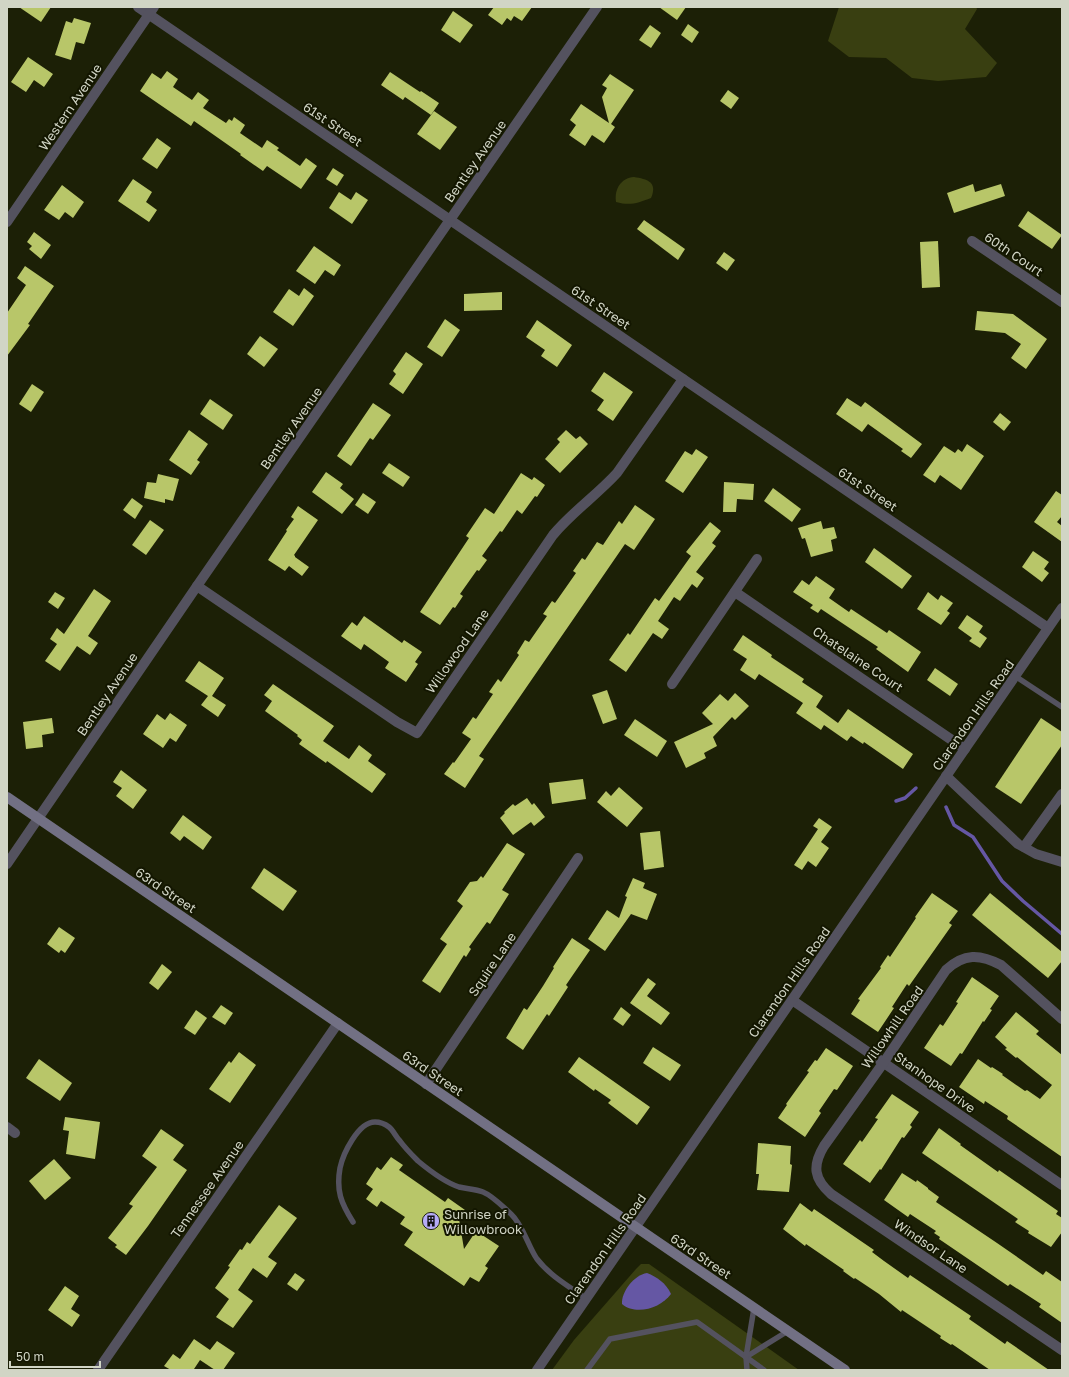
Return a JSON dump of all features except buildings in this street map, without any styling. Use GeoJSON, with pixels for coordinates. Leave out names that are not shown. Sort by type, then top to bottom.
{"type":"FeatureCollection","features":[{"type":"Feature","properties":{"kind":"main road","name":"63rd Street"},"geometry":{"type":"LineString","coordinates":[[7,796],[845,1370]]}},
{"type":"Feature","properties":{"kind":"street","name":"61st Street"},"geometry":{"type":"LineString","coordinates":[[138,7],[152,11],[450,220],[1048,628]]}},
{"type":"Feature","properties":{"kind":"street","name":"Bentley Avenue"},"geometry":{"type":"LineString","coordinates":[[7,864],[597,7]]}},
{"type":"Feature","properties":{"kind":"street","name":"Western Avenue"},"geometry":{"type":"LineString","coordinates":[[7,222],[152,11]]}},
{"type":"Feature","properties":{"kind":"street","name":"60th Court"},"geometry":{"type":"LineString","coordinates":[[972,242],[1062,302]]}},
{"type":"Feature","properties":{"kind":"street","name":"Willowood Lane"},"geometry":{"type":"LineString","coordinates":[[197,586],[397,722],[417,733],[553,534],[569,517],[605,486],[617,473],[683,378]]}},
{"type":"Feature","properties":{"kind":"street"},"geometry":{"type":"LineString","coordinates":[[672,684],[757,559]]}},
{"type":"Feature","properties":{"kind":"street","name":"Chatelaine Court"},"geometry":{"type":"LineString","coordinates":[[735,592],[965,748]]}},
{"type":"Feature","properties":{"kind":"street","name":"Clarendon Hills Road"},"geometry":{"type":"LineString","coordinates":[[537,1370],[1062,608]]}},
{"type":"Feature","properties":{"kind":"street"},"geometry":{"type":"LineString","coordinates":[[946,776],[1008,835],[1024,847],[1036,854],[1062,862]]}},
{"type":"Feature","properties":{"kind":"street"},"geometry":{"type":"LineString","coordinates":[[1024,847],[1062,794]]}},
{"type":"Feature","properties":{"kind":"street","name":"Squire Lane"},"geometry":{"type":"LineString","coordinates":[[426,1084],[578,858]]}},
{"type":"Feature","properties":{"kind":"street","name":"Willowhill Road"},"geometry":{"type":"LineString","coordinates":[[824,1146],[884,1062],[946,970],[961,960],[979,957],[990,959],[1001,965],[1062,1019]]}},
{"type":"Feature","properties":{"kind":"street","name":"Stanhope Drive"},"geometry":{"type":"LineString","coordinates":[[792,1000],[1062,1185]]}},
{"type":"Feature","properties":{"kind":"street","name":"Tennessee Avenue"},"geometry":{"type":"LineString","coordinates":[[98,1370],[338,1023]]}},
{"type":"Feature","properties":{"kind":"street","name":"Windsor Lane"},"geometry":{"type":"LineString","coordinates":[[824,1146],[816,1163],[818,1179],[831,1194],[1062,1350]]}},
{"type":"Feature","properties":{"kind":"lane"},"geometry":{"type":"LineString","coordinates":[[1015,676],[1062,707]]}},
{"type":"Feature","properties":{"kind":"lane"},"geometry":{"type":"LineString","coordinates":[[353,1222],[343,1206],[339,1192],[341,1162],[346,1150],[359,1131],[366,1124],[373,1122],[382,1123],[390,1127],[399,1140],[433,1173],[460,1187],[484,1192],[513,1216],[532,1250],[543,1266],[550,1273],[587,1299]]}},
{"type":"Feature","properties":{"kind":"lane"},"geometry":{"type":"LineString","coordinates":[[747,1370],[746,1357],[754,1308]]}},
{"type":"Feature","properties":{"kind":"lane"},"geometry":{"type":"LineString","coordinates":[[587,1370],[610,1339],[697,1322],[764,1370]]}},
{"type":"Feature","properties":{"kind":"lane"},"geometry":{"type":"LineString","coordinates":[[746,1357],[788,1331]]}},
{"type":"Feature","properties":{"kind":"green space"},"geometry":{"type":"Polygon","coordinates":[[[839,7],[976,7],[977,9],[965,29],[997,63],[986,77],[938,81],[912,78],[886,58],[849,57],[828,41],[839,7]]]}},
{"type":"Feature","properties":{"kind":"green space"},"geometry":{"type":"Polygon","coordinates":[[[634,177],[650,182],[653,188],[651,198],[626,204],[616,202],[616,193],[619,185],[625,180],[634,177]]]}},
{"type":"Feature","properties":{"kind":"green space"},"geometry":{"type":"Polygon","coordinates":[[[641,1264],[649,1264],[799,1370],[552,1370],[574,1340],[641,1264]]]}},
{"type":"Feature","properties":{"kind":"shaded area"},"geometry":{"type":"Polygon","coordinates":[[[647,1273],[654,1276],[667,1287],[671,1294],[667,1299],[648,1309],[641,1310],[628,1308],[622,1304],[622,1299],[629,1285],[637,1277],[647,1273]]]}},
{"type":"Feature","properties":{"kind":"waterway"},"geometry":{"type":"LineString","coordinates":[[896,801],[905,798],[916,788]]}},
{"type":"Feature","properties":{"kind":"waterway"},"geometry":{"type":"LineString","coordinates":[[946,807],[954,825],[973,837],[1002,881],[1062,934]]}},
{"type":"Feature","properties":{"kind":"place","name":"Sunrise of Willowbrook"},"geometry":{"type":"Point","coordinates":[431,1221]}}]}
